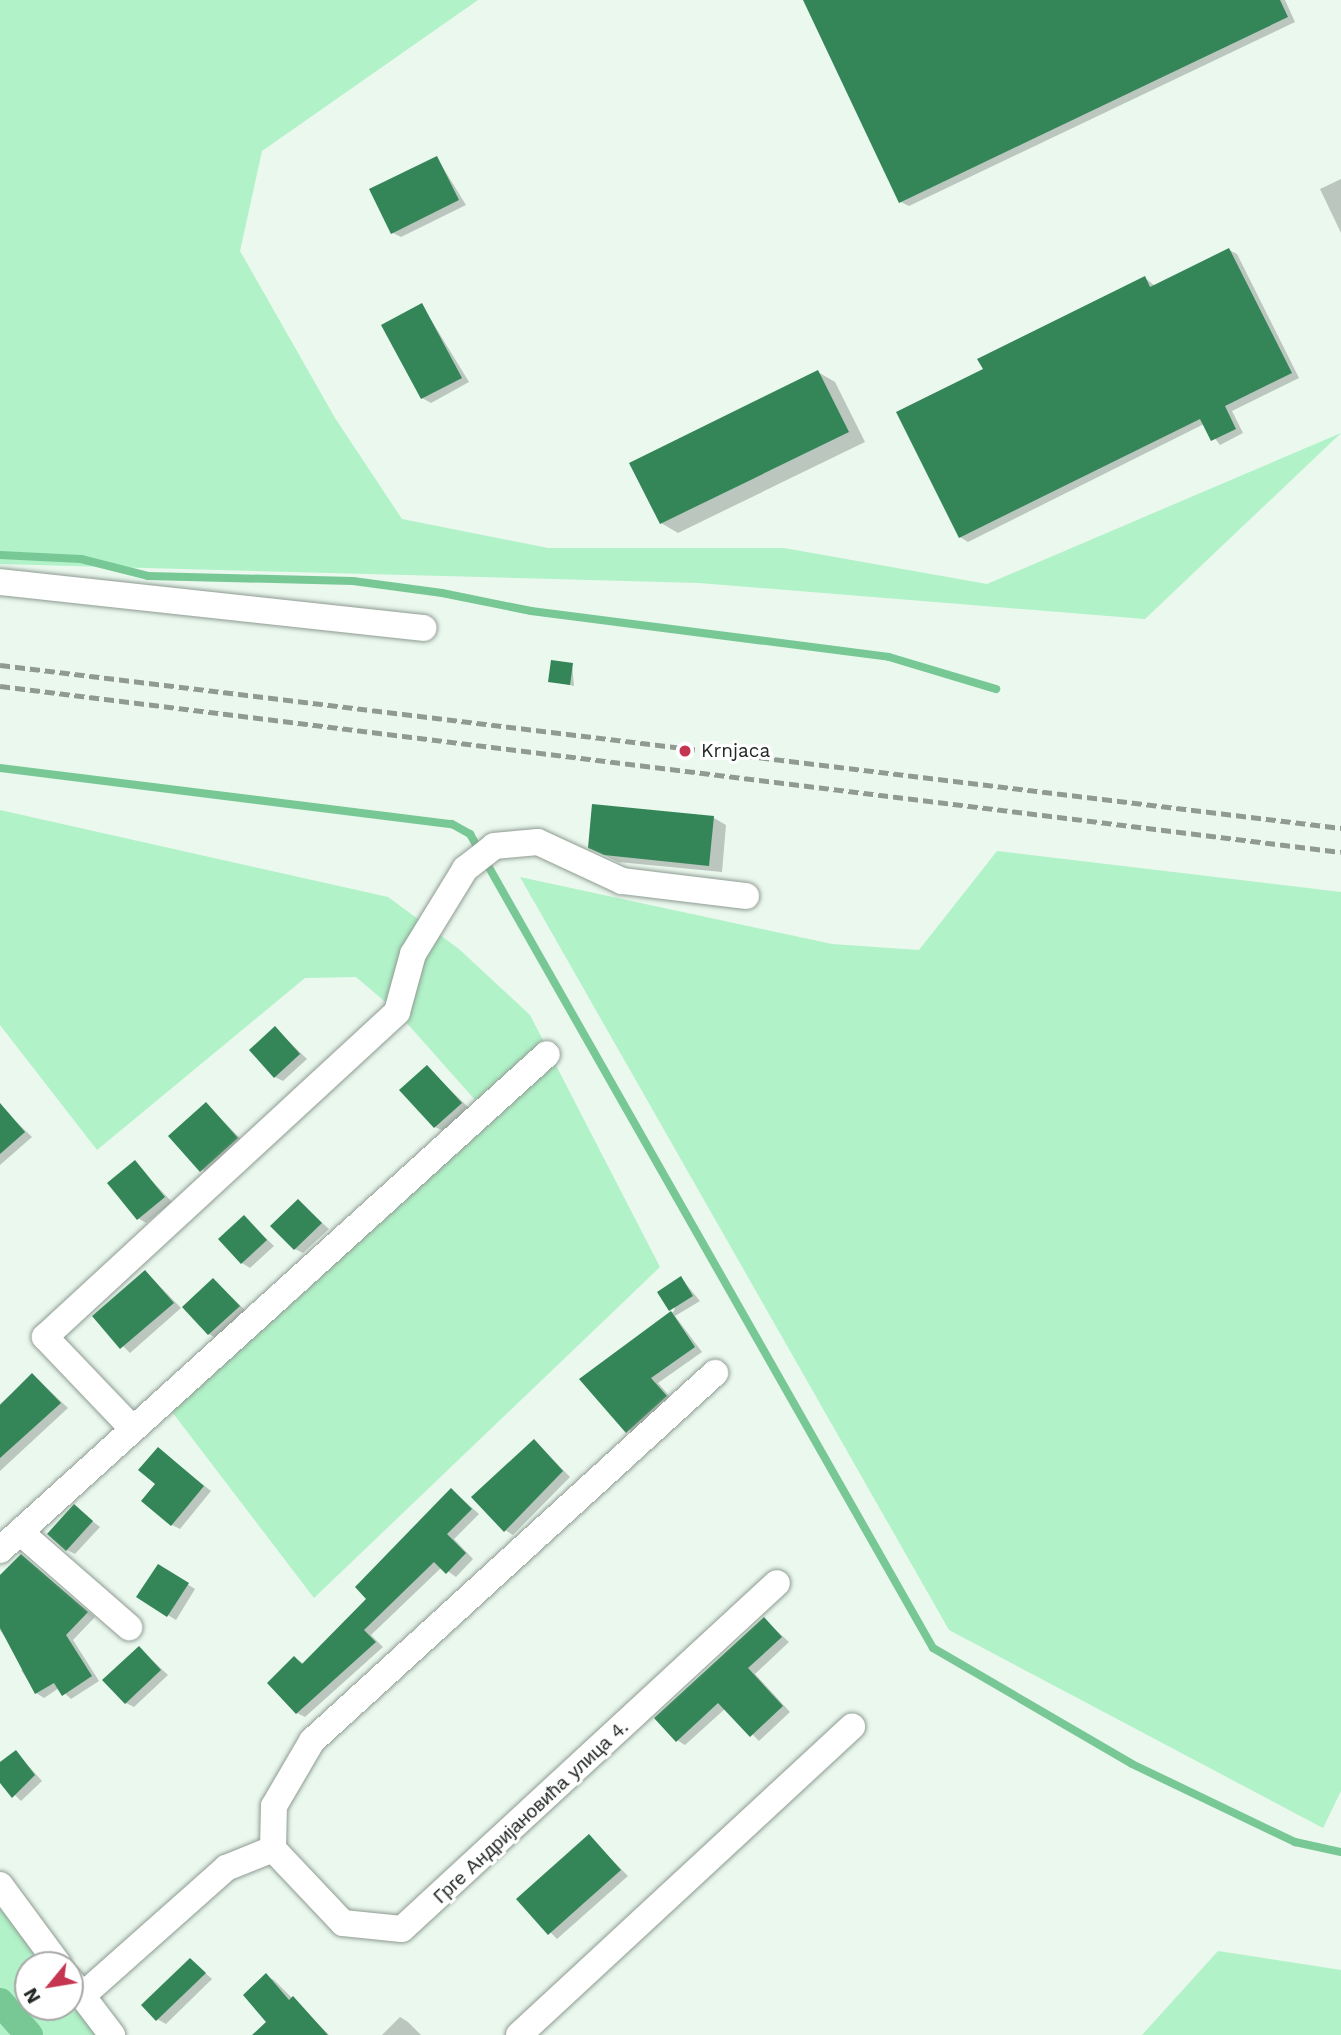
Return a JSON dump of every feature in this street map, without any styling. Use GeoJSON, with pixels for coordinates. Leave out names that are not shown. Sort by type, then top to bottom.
{"type":"FeatureCollection","features":[{"type":"Feature","properties":{"kind":"street"},"geometry":{"type":"LineString","coordinates":[[0,583],[424,628]]}},
{"type":"Feature","properties":{"kind":"street"},"geometry":{"type":"LineString","coordinates":[[132,1428],[45,1336],[397,1012],[413,954],[465,869],[494,846],[538,842],[621,881],[746,896]]}},
{"type":"Feature","properties":{"kind":"street"},"geometry":{"type":"LineString","coordinates":[[0,1550],[547,1054]]}},
{"type":"Feature","properties":{"kind":"street"},"geometry":{"type":"LineString","coordinates":[[84,1982],[226,1868],[273,1849],[274,1806],[312,1741],[715,1373]]}},
{"type":"Feature","properties":{"kind":"street"},"geometry":{"type":"LineString","coordinates":[[20,1532],[129,1627]]}},
{"type":"Feature","properties":{"kind":"street","name":"Грге Андријановића улица 4."},"geometry":{"type":"LineString","coordinates":[[273,1849],[344,1923],[402,1928],[777,1583]]}},
{"type":"Feature","properties":{"kind":"street"},"geometry":{"type":"LineString","coordinates":[[519,2035],[852,1727]]}},
{"type":"Feature","properties":{"kind":"street"},"geometry":{"type":"LineString","coordinates":[[0,1885],[49,1951]]}},
{"type":"Feature","properties":{"kind":"street"},"geometry":{"type":"LineString","coordinates":[[84,1998],[112,2035]]}},
{"type":"Feature","properties":{"kind":"green space"},"geometry":{"type":"Polygon","coordinates":[[[0,0],[478,0],[262,151],[240,251],[335,418],[402,519],[548,548],[784,548],[987,584],[1341,433],[1145,619],[699,583],[0,564],[0,0]]]}},
{"type":"Feature","properties":{"kind":"green space"},"geometry":{"type":"Polygon","coordinates":[[[0,810],[388,897],[459,949],[530,1015],[660,1267],[314,1598],[163,1400],[484,1110],[397,1012],[356,977],[305,978],[97,1150],[0,1025],[0,810]]]}},
{"type":"Feature","properties":{"kind":"green space"},"geometry":{"type":"Polygon","coordinates":[[[997,851],[1341,892],[1341,1791],[1323,1828],[949,1630],[520,877],[832,944],[919,950],[997,851]]]}},
{"type":"Feature","properties":{"kind":"green space"},"geometry":{"type":"Polygon","coordinates":[[[0,1885],[49,1951],[14,1951],[14,2021],[84,2021],[84,1998],[112,2035],[0,2035],[0,1885]]]}},
{"type":"Feature","properties":{"kind":"green space"},"geometry":{"type":"Polygon","coordinates":[[[1218,1951],[1341,1970],[1341,2035],[1142,2035],[1218,1951]]]}},
{"type":"Feature","properties":{"kind":"building"},"geometry":{"type":"Polygon","coordinates":[[[803,0],[1280,0],[1288,17],[899,203],[803,0]]]}},
{"type":"Feature","properties":{"kind":"building"},"geometry":{"type":"Polygon","coordinates":[[[437,156],[459,200],[391,234],[369,189],[437,156]]]}},
{"type":"Feature","properties":{"kind":"building"},"geometry":{"type":"Polygon","coordinates":[[[1229,248],[1292,373],[1225,406],[1236,429],[1211,441],[1200,419],[959,538],[896,412],[983,369],[977,359],[1145,276],[1150,287],[1229,248]]]}},
{"type":"Feature","properties":{"kind":"building"},"geometry":{"type":"Polygon","coordinates":[[[422,303],[462,378],[421,399],[381,325],[422,303]]]}},
{"type":"Feature","properties":{"kind":"building"},"geometry":{"type":"Polygon","coordinates":[[[818,370],[849,432],[660,524],[629,463],[818,370]]]}},
{"type":"Feature","properties":{"kind":"building"},"geometry":{"type":"Polygon","coordinates":[[[551,660],[573,663],[570,685],[548,682],[551,660]]]}},
{"type":"Feature","properties":{"kind":"building"},"geometry":{"type":"Polygon","coordinates":[[[592,804],[714,816],[709,866],[604,855],[588,848],[592,804]]]}},
{"type":"Feature","properties":{"kind":"building"},"geometry":{"type":"Polygon","coordinates":[[[275,1026],[300,1054],[274,1078],[249,1050],[275,1026]]]}},
{"type":"Feature","properties":{"kind":"building"},"geometry":{"type":"Polygon","coordinates":[[[427,1065],[462,1103],[434,1128],[399,1090],[427,1065]]]}},
{"type":"Feature","properties":{"kind":"building"},"geometry":{"type":"Polygon","coordinates":[[[206,1102],[238,1138],[200,1172],[168,1136],[206,1102]]]}},
{"type":"Feature","properties":{"kind":"building"},"geometry":{"type":"Polygon","coordinates":[[[0,1103],[25,1132],[0,1154],[0,1103]]]}},
{"type":"Feature","properties":{"kind":"building"},"geometry":{"type":"Polygon","coordinates":[[[135,1160],[165,1197],[137,1220],[107,1183],[135,1160]]]}},
{"type":"Feature","properties":{"kind":"building"},"geometry":{"type":"Polygon","coordinates":[[[298,1199],[322,1223],[294,1250],[270,1226],[298,1199]]]}},
{"type":"Feature","properties":{"kind":"building"},"geometry":{"type":"Polygon","coordinates":[[[244,1215],[267,1240],[241,1264],[218,1239],[244,1215]]]}},
{"type":"Feature","properties":{"kind":"building"},"geometry":{"type":"Polygon","coordinates":[[[145,1270],[174,1303],[120,1349],[92,1316],[145,1270]]]}},
{"type":"Feature","properties":{"kind":"building"},"geometry":{"type":"Polygon","coordinates":[[[681,1276],[693,1296],[669,1311],[657,1292],[681,1276]]]}},
{"type":"Feature","properties":{"kind":"building"},"geometry":{"type":"Polygon","coordinates":[[[213,1278],[240,1306],[208,1335],[182,1307],[213,1278]]]}},
{"type":"Feature","properties":{"kind":"building"},"geometry":{"type":"Polygon","coordinates":[[[671,1311],[695,1347],[651,1378],[667,1396],[626,1433],[579,1379],[671,1311]]]}},
{"type":"Feature","properties":{"kind":"building"},"geometry":{"type":"Polygon","coordinates":[[[32,1373],[61,1403],[0,1458],[0,1405],[32,1373]]]}},
{"type":"Feature","properties":{"kind":"building"},"geometry":{"type":"Polygon","coordinates":[[[534,1439],[563,1471],[504,1532],[471,1497],[534,1439]]]}},
{"type":"Feature","properties":{"kind":"building"},"geometry":{"type":"Polygon","coordinates":[[[158,1447],[204,1486],[171,1526],[141,1501],[155,1484],[138,1470],[158,1447]]]}},
{"type":"Feature","properties":{"kind":"building"},"geometry":{"type":"Polygon","coordinates":[[[451,1488],[472,1509],[447,1534],[466,1553],[446,1574],[434,1562],[364,1630],[376,1642],[296,1714],[267,1683],[294,1656],[302,1664],[366,1599],[355,1587],[451,1488]]]}},
{"type":"Feature","properties":{"kind":"building"},"geometry":{"type":"Polygon","coordinates":[[[74,1504],[93,1521],[66,1551],[47,1534],[74,1504]]]}},
{"type":"Feature","properties":{"kind":"building"},"geometry":{"type":"Polygon","coordinates":[[[21,1554],[88,1612],[66,1635],[92,1676],[62,1696],[54,1683],[35,1694],[0,1628],[0,1575],[21,1554]]]}},
{"type":"Feature","properties":{"kind":"building"},"geometry":{"type":"Polygon","coordinates":[[[158,1564],[189,1583],[167,1617],[136,1597],[158,1564]]]}},
{"type":"Feature","properties":{"kind":"building"},"geometry":{"type":"Polygon","coordinates":[[[764,1617],[782,1637],[748,1668],[783,1706],[750,1737],[718,1703],[676,1742],[654,1718],[764,1617]]]}},
{"type":"Feature","properties":{"kind":"building"},"geometry":{"type":"Polygon","coordinates":[[[139,1646],[161,1670],[125,1704],[102,1680],[139,1646]]]}},
{"type":"Feature","properties":{"kind":"building"},"geometry":{"type":"Polygon","coordinates":[[[16,1750],[35,1775],[12,1798],[0,1783],[0,1762],[16,1750]]]}},
{"type":"Feature","properties":{"kind":"building"},"geometry":{"type":"Polygon","coordinates":[[[589,1834],[621,1870],[548,1935],[516,1899],[589,1834]]]}},
{"type":"Feature","properties":{"kind":"building"},"geometry":{"type":"Polygon","coordinates":[[[190,1958],[206,1973],[156,2021],[141,2005],[190,1958]]]}},
{"type":"Feature","properties":{"kind":"building"},"geometry":{"type":"Polygon","coordinates":[[[266,1973],[289,2000],[293,1996],[328,2035],[252,2035],[266,2022],[243,1995],[266,1973]]]}},
{"type":"Feature","properties":{"kind":"waterway"},"geometry":{"type":"LineString","coordinates":[[0,555],[81,559],[148,576],[353,581],[442,593],[531,611],[889,657],[996,689]]}},
{"type":"Feature","properties":{"kind":"waterway"},"geometry":{"type":"LineString","coordinates":[[0,768],[452,824],[470,834],[933,1648],[1132,1764],[1295,1842],[1341,1852]]}},
{"type":"Feature","properties":{"kind":"waterway"},"geometry":{"type":"LineString","coordinates":[[0,2002],[29,2035]]}},
{"type":"Feature","properties":{"kind":"railway"},"geometry":{"type":"LineString","coordinates":[[0,665],[1341,828]]}},
{"type":"Feature","properties":{"kind":"railway"},"geometry":{"type":"LineString","coordinates":[[0,686],[1341,852]]}},
{"type":"Feature","properties":{"kind":"place","name":"Krnjaca"},"geometry":{"type":"Point","coordinates":[685,751]}}]}
